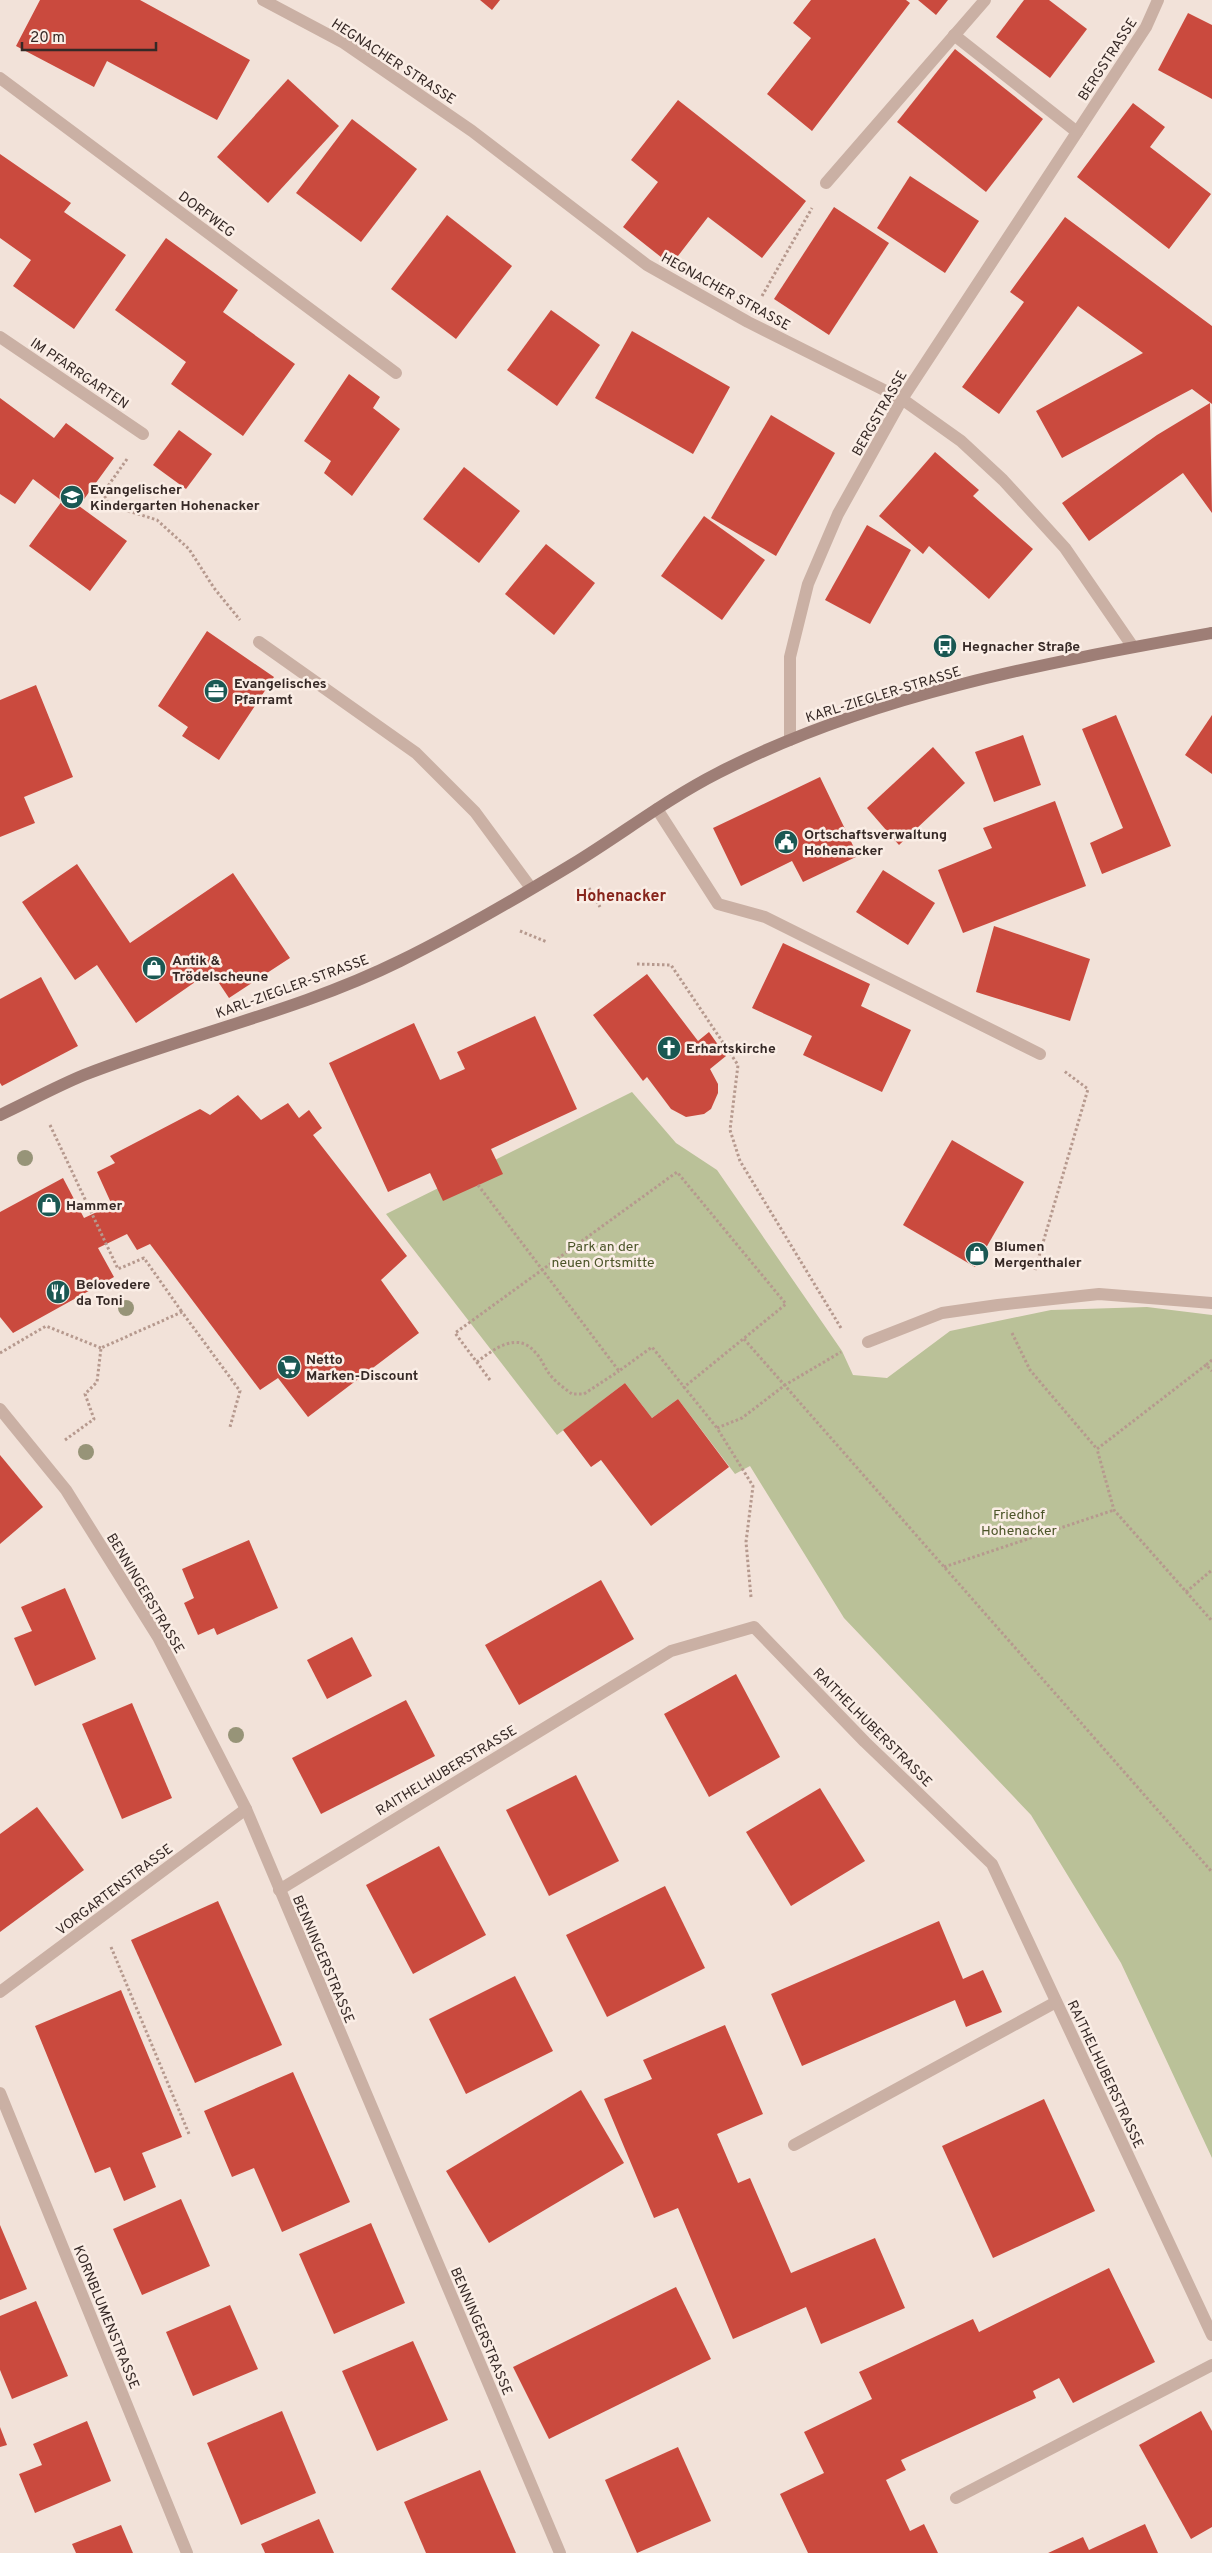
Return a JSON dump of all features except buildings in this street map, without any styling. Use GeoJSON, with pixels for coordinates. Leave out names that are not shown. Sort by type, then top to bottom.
{"type":"FeatureCollection","features":[{"type":"Feature","properties":{"kind":"street","name":"HEGNACHER STRASSE"},"geometry":{"type":"LineString","coordinates":[[263,0],[344,43],[472,131],[647,265],[748,322],[902,399],[961,441],[1003,480],[1064,548],[1133,647]]}},
{"type":"Feature","properties":{"kind":"street"},"geometry":{"type":"LineString","coordinates":[[826,184],[985,0]]}},
{"type":"Feature","properties":{"kind":"street","name":"BERGSTRASSE"},"geometry":{"type":"LineString","coordinates":[[790,740],[790,657],[808,584],[838,514],[902,399],[1146,27],[1158,0]]}},
{"type":"Feature","properties":{"kind":"street"},"geometry":{"type":"LineString","coordinates":[[954,35],[1077,132]]}},
{"type":"Feature","properties":{"kind":"street","name":"DORFWEG"},"geometry":{"type":"LineString","coordinates":[[0,78],[396,373]]}},
{"type":"Feature","properties":{"kind":"street","name":"IM PFARRGARTEN"},"geometry":{"type":"LineString","coordinates":[[0,337],[143,434]]}},
{"type":"Feature","properties":{"kind":"street","name":"KARL-ZIEGLER-STRASSE"},"geometry":{"type":"LineString","coordinates":[[0,1115],[83,1076],[338,988],[400,961],[573,864],[657,809],[717,773],[790,740],[850,718],[925,695],[1033,667],[1212,633]]}},
{"type":"Feature","properties":{"kind":"street"},"geometry":{"type":"LineString","coordinates":[[259,642],[416,753],[475,812],[531,888]]}},
{"type":"Feature","properties":{"kind":"street"},"geometry":{"type":"LineString","coordinates":[[657,809],[718,904],[765,917],[1040,1054]]}},
{"type":"Feature","properties":{"kind":"street"},"geometry":{"type":"LineString","coordinates":[[868,1342],[942,1313],[998,1305],[1099,1294],[1212,1303]]}},
{"type":"Feature","properties":{"kind":"street","name":"BENNINGERSTRASSE"},"geometry":{"type":"LineString","coordinates":[[0,1409],[66,1490],[158,1638],[246,1809],[560,2553]]}},
{"type":"Feature","properties":{"kind":"street","name":"RAITHELHUBERSTRASSE"},"geometry":{"type":"LineString","coordinates":[[279,1890],[671,1651],[754,1627],[865,1742],[992,1864],[1212,2335]]}},
{"type":"Feature","properties":{"kind":"street","name":"VORGARTENSTRASSE"},"geometry":{"type":"LineString","coordinates":[[0,1992],[246,1809]]}},
{"type":"Feature","properties":{"kind":"street"},"geometry":{"type":"LineString","coordinates":[[794,2145],[1056,2002]]}},
{"type":"Feature","properties":{"kind":"street","name":"KORNBLUMENSTRASSE"},"geometry":{"type":"LineString","coordinates":[[0,2093],[186,2553]]}},
{"type":"Feature","properties":{"kind":"street"},"geometry":{"type":"LineString","coordinates":[[956,2498],[1212,2365]]}},
{"type":"Feature","properties":{"kind":"path"},"geometry":{"type":"LineString","coordinates":[[748,322],[826,184]]}},
{"type":"Feature","properties":{"kind":"path"},"geometry":{"type":"LineString","coordinates":[[143,434],[103,493],[109,505],[157,520],[189,549],[214,588],[259,642]]}},
{"type":"Feature","properties":{"kind":"path"},"geometry":{"type":"LineString","coordinates":[[637,964],[671,965],[738,1065],[730,1130],[740,1161],[853,1348]]}},
{"type":"Feature","properties":{"kind":"path"},"geometry":{"type":"LineString","coordinates":[[1026,1302],[1088,1089]]}},
{"type":"Feature","properties":{"kind":"path"},"geometry":{"type":"LineString","coordinates":[[37,1097],[118,1269],[144,1258],[240,1391],[230,1427]]}},
{"type":"Feature","properties":{"kind":"path"},"geometry":{"type":"LineString","coordinates":[[490,1380],[454,1333],[677,1172],[786,1304],[683,1388]]}},
{"type":"Feature","properties":{"kind":"path"},"geometry":{"type":"LineString","coordinates":[[478,1185],[619,1371]]}},
{"type":"Feature","properties":{"kind":"path"},"geometry":{"type":"LineString","coordinates":[[998,1305],[1030,1370],[1097,1449],[1114,1510],[1212,1621]]}},
{"type":"Feature","properties":{"kind":"path"},"geometry":{"type":"LineString","coordinates":[[0,1352],[46,1326],[101,1348],[182,1312]]}},
{"type":"Feature","properties":{"kind":"path"},"geometry":{"type":"LineString","coordinates":[[744,1339],[1212,1872]]}},
{"type":"Feature","properties":{"kind":"path"},"geometry":{"type":"LineString","coordinates":[[476,1362],[504,1345],[515,1341],[525,1344],[535,1352],[550,1374],[572,1394],[584,1394],[652,1347],[717,1428],[753,1486],[746,1542],[754,1627]]}},
{"type":"Feature","properties":{"kind":"path"},"geometry":{"type":"LineString","coordinates":[[717,1428],[742,1418],[785,1386],[842,1351],[868,1342]]}},
{"type":"Feature","properties":{"kind":"path"},"geometry":{"type":"LineString","coordinates":[[40,1458],[94,1420],[85,1394],[97,1382],[101,1348]]}},
{"type":"Feature","properties":{"kind":"path"},"geometry":{"type":"LineString","coordinates":[[1097,1449],[1212,1360]]}},
{"type":"Feature","properties":{"kind":"path"},"geometry":{"type":"LineString","coordinates":[[1206,1365],[1212,1371]]}},
{"type":"Feature","properties":{"kind":"path"},"geometry":{"type":"LineString","coordinates":[[944,1567],[1114,1510]]}},
{"type":"Feature","properties":{"kind":"path"},"geometry":{"type":"LineString","coordinates":[[1186,1592],[1212,1570]]}},
{"type":"Feature","properties":{"kind":"path"},"geometry":{"type":"LineString","coordinates":[[99,1918],[189,2134]]}},
{"type":"Feature","properties":{"kind":"green space","name":"Friedhof Hohenacker"},"geometry":{"type":"Polygon","coordinates":[[[632,1092],[676,1143],[717,1170],[842,1351],[853,1375],[887,1378],[950,1331],[1051,1310],[1147,1307],[1212,1315],[1212,2158],[1121,1963],[1031,1815],[844,1618],[750,1466],[735,1474],[678,1399],[652,1418],[625,1383],[557,1435],[386,1214],[632,1092]]]}},
{"type":"Feature","properties":{"kind":"place","name":"Evangelischer Kindergarten Hohenacker"},"geometry":{"type":"Point","coordinates":[72,497]}},
{"type":"Feature","properties":{"kind":"place","name":"Hegnacher Straße"},"geometry":{"type":"Point","coordinates":[945,646]}},
{"type":"Feature","properties":{"kind":"place","name":"Evangelisches Pfarramt"},"geometry":{"type":"Point","coordinates":[216,691]}},
{"type":"Feature","properties":{"kind":"place","name":"Ortschaftsverwaltung Hohenacker"},"geometry":{"type":"Point","coordinates":[786,842]}},
{"type":"Feature","properties":{"kind":"place","name":"Antik & Trödelscheune"},"geometry":{"type":"Point","coordinates":[154,968]}},
{"type":"Feature","properties":{"kind":"place","name":"Erhartskirche"},"geometry":{"type":"Point","coordinates":[669,1048]}},
{"type":"Feature","properties":{"kind":"place","name":"Hammer"},"geometry":{"type":"Point","coordinates":[49,1205]}},
{"type":"Feature","properties":{"kind":"place","name":"Blumen Mergenthaler"},"geometry":{"type":"Point","coordinates":[977,1254]}},
{"type":"Feature","properties":{"kind":"place","name":"Belovedere da Toni"},"geometry":{"type":"Point","coordinates":[58,1292]}},
{"type":"Feature","properties":{"kind":"place","name":"Netto Marken-Discount"},"geometry":{"type":"Point","coordinates":[289,1367]}},
{"type":"Feature","properties":{"kind":"district","name":"Hohenacker"},"geometry":{"type":"Point","coordinates":[621,895]}},
{"type":"Feature","properties":{"kind":"park label","name":"Park an der neuen Ortsmitte"},"geometry":{"type":"Point","coordinates":[603,1254]}}]}
